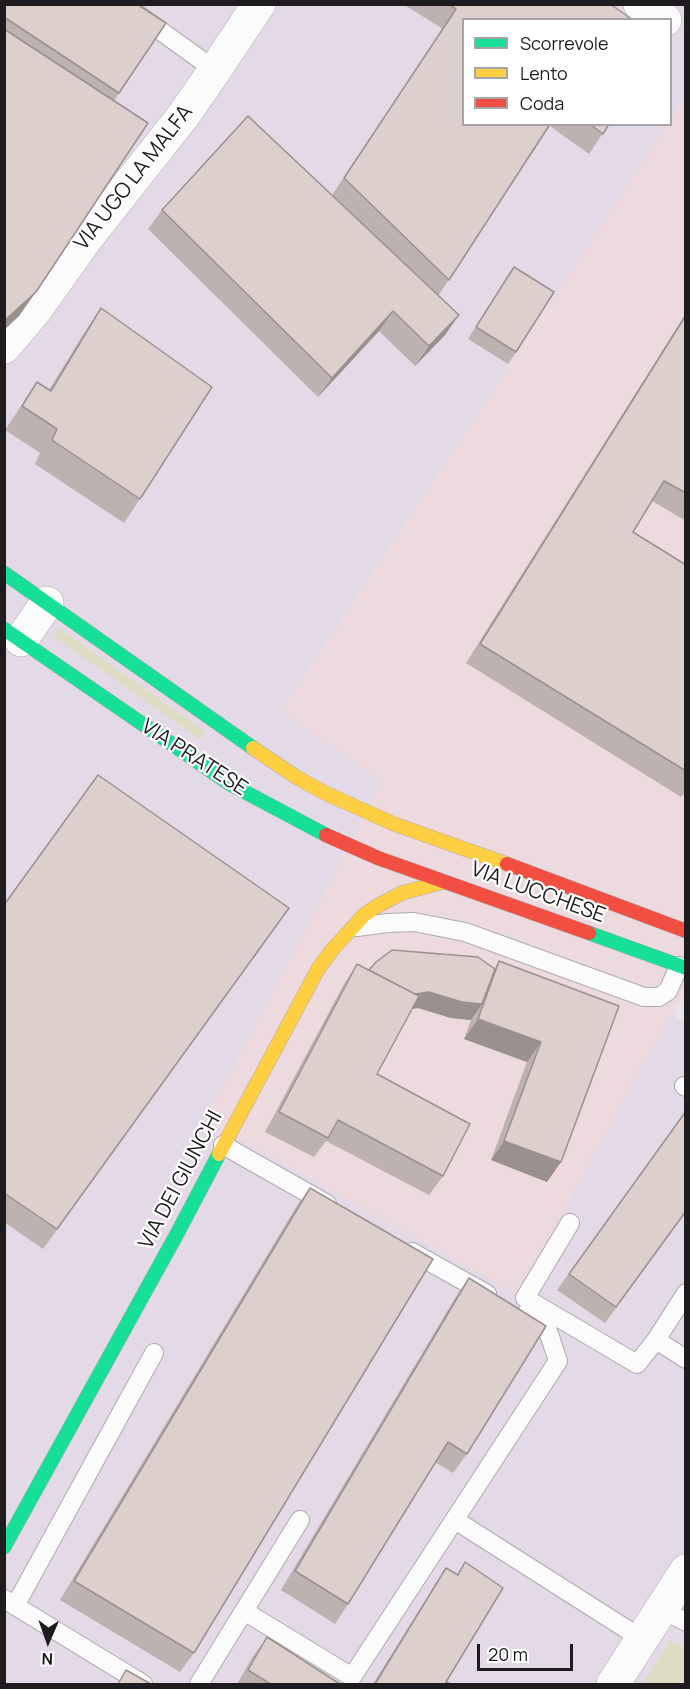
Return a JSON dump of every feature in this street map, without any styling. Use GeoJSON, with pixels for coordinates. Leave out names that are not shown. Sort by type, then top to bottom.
{"type":"FeatureCollection","features":[{"type":"Feature","properties":{"kind":"main road","name":"VIA PRATESE"},"geometry":{"type":"LineString","coordinates":[[4,573],[296,777],[325,793],[394,824]]}},
{"type":"Feature","properties":{"kind":"main road","name":"VIA PRATESE"},"geometry":{"type":"LineString","coordinates":[[9,634],[230,784],[299,822],[378,858]]}},
{"type":"Feature","properties":{"kind":"main road","name":"VIA LUCCHESE"},"geometry":{"type":"LineString","coordinates":[[394,824],[686,931]]}},
{"type":"Feature","properties":{"kind":"main road","name":"VIA LUCCHESE"},"geometry":{"type":"LineString","coordinates":[[378,858],[682,967]]}},
{"type":"Feature","properties":{"kind":"main road","name":"VIA DEI GIUNCHI"},"geometry":{"type":"LineString","coordinates":[[4,1547],[178,1232],[318,969],[364,915],[402,893],[443,882]]}},
{"type":"Feature","properties":{"kind":"street","name":"VIA UGO LA MALFA"},"geometry":{"type":"LineString","coordinates":[[4,347],[34,312],[86,239],[183,116],[259,4]]}},
{"type":"Feature","properties":{"kind":"street"},"geometry":{"type":"LineString","coordinates":[[640,4],[661,18]]}},
{"type":"Feature","properties":{"kind":"street"},"geometry":{"type":"LineString","coordinates":[[672,24],[686,32]]}},
{"type":"Feature","properties":{"kind":"street","name":"VIA PRATESE"},"geometry":{"type":"LineString","coordinates":[[9,634],[47,603]]}},
{"type":"Feature","properties":{"kind":"street"},"geometry":{"type":"LineString","coordinates":[[613,1684],[642,1639],[673,1615],[686,1570]]}},
{"type":"Feature","properties":{"kind":"lane"},"geometry":{"type":"LineString","coordinates":[[123,4],[215,70]]}},
{"type":"Feature","properties":{"kind":"lane"},"geometry":{"type":"LineString","coordinates":[[352,927],[414,922],[465,932],[645,997],[659,997],[668,991],[682,967]]}},
{"type":"Feature","properties":{"kind":"lane"},"geometry":{"type":"LineString","coordinates":[[223,1145],[344,1214]]}},
{"type":"Feature","properties":{"kind":"lane"},"geometry":{"type":"LineString","coordinates":[[570,1223],[525,1298],[637,1364],[656,1340],[686,1293]]}},
{"type":"Feature","properties":{"kind":"lane"},"geometry":{"type":"LineString","coordinates":[[244,1611],[352,1677],[558,1361],[547,1328],[395,1242]]}},
{"type":"Feature","properties":{"kind":"lane"},"geometry":{"type":"LineString","coordinates":[[656,1340],[686,1359]]}},
{"type":"Feature","properties":{"kind":"lane"},"geometry":{"type":"LineString","coordinates":[[143,1684],[10,1603],[154,1353]]}},
{"type":"Feature","properties":{"kind":"lane"},"geometry":{"type":"LineString","coordinates":[[200,1684],[300,1520]]}},
{"type":"Feature","properties":{"kind":"lane"},"geometry":{"type":"LineString","coordinates":[[455,1520],[642,1639]]}},
{"type":"Feature","properties":{"kind":"shaded area"},"geometry":{"type":"Polygon","coordinates":[[[5,5],[685,5],[685,101],[683,100],[672,117],[672,18],[462,18],[462,126],[666,126],[281,712],[382,782],[205,1120],[518,1295],[671,1015],[685,1023],[685,1684],[5,1684],[5,5]]]}},
{"type":"Feature","properties":{"kind":"shaded area"},"geometry":{"type":"Polygon","coordinates":[[[684,100],[686,101],[685,993],[518,1296],[205,1120],[382,782],[281,713],[666,126],[672,126],[672,118],[684,100]]]}},
{"type":"Feature","properties":{"kind":"green space"},"geometry":{"type":"Polygon","coordinates":[[[59,628],[206,732],[200,739],[53,636],[59,628]]]}},
{"type":"Feature","properties":{"kind":"green space"},"geometry":{"type":"Polygon","coordinates":[[[670,1640],[685,1649],[685,1684],[643,1684],[670,1640]]]}},
{"type":"Feature","properties":{"kind":"building"},"geometry":{"type":"Polygon","coordinates":[[[4,4],[137,4],[166,23],[119,93],[4,17],[4,4]]]}},
{"type":"Feature","properties":{"kind":"building"},"geometry":{"type":"Polygon","coordinates":[[[448,4],[610,4],[630,18],[462,18],[462,126],[549,126],[449,280],[344,178],[456,9],[448,4]]]}},
{"type":"Feature","properties":{"kind":"building"},"geometry":{"type":"Polygon","coordinates":[[[4,29],[148,123],[36,292],[4,321],[4,29]]]}},
{"type":"Feature","properties":{"kind":"building"},"geometry":{"type":"Polygon","coordinates":[[[248,116],[459,315],[429,346],[393,311],[332,378],[162,210],[248,116]]]}},
{"type":"Feature","properties":{"kind":"building"},"geometry":{"type":"Polygon","coordinates":[[[593,126],[608,126],[603,134],[593,126]]]}},
{"type":"Feature","properties":{"kind":"building"},"geometry":{"type":"Polygon","coordinates":[[[514,267],[554,292],[516,352],[476,327],[514,267]]]}},
{"type":"Feature","properties":{"kind":"building"},"geometry":{"type":"Polygon","coordinates":[[[101,308],[212,387],[140,499],[52,440],[57,429],[22,406],[37,382],[51,391],[101,308]]]}},
{"type":"Feature","properties":{"kind":"building"},"geometry":{"type":"Polygon","coordinates":[[[686,315],[686,493],[664,481],[633,532],[686,565],[686,771],[480,644],[686,315]]]}},
{"type":"Feature","properties":{"kind":"building"},"geometry":{"type":"Polygon","coordinates":[[[98,775],[289,908],[57,1229],[4,1193],[4,905],[98,775]]]}},
{"type":"Feature","properties":{"kind":"building"},"geometry":{"type":"Polygon","coordinates":[[[392,950],[478,957],[495,969],[482,1004],[462,1002],[429,992],[415,994],[369,970],[392,950]]]}},
{"type":"Feature","properties":{"kind":"building"},"geometry":{"type":"Polygon","coordinates":[[[499,961],[619,1006],[561,1162],[504,1141],[541,1042],[478,1019],[499,961]]]}},
{"type":"Feature","properties":{"kind":"building"},"geometry":{"type":"Polygon","coordinates":[[[357,964],[419,996],[377,1074],[470,1124],[443,1176],[338,1120],[328,1138],[279,1112],[357,964]]]}},
{"type":"Feature","properties":{"kind":"building"},"geometry":{"type":"Polygon","coordinates":[[[686,1111],[686,1211],[616,1307],[569,1274],[686,1111]]]}},
{"type":"Feature","properties":{"kind":"building"},"geometry":{"type":"Polygon","coordinates":[[[310,1188],[433,1259],[194,1653],[74,1581],[310,1188]]]}},
{"type":"Feature","properties":{"kind":"building"},"geometry":{"type":"Polygon","coordinates":[[[469,1278],[546,1326],[467,1454],[448,1442],[348,1604],[295,1571],[469,1278]]]}},
{"type":"Feature","properties":{"kind":"building"},"geometry":{"type":"Polygon","coordinates":[[[465,1562],[503,1588],[446,1682],[451,1684],[375,1684],[446,1568],[458,1575],[465,1562]]]}},
{"type":"Feature","properties":{"kind":"building"},"geometry":{"type":"Polygon","coordinates":[[[267,1637],[340,1684],[267,1684],[269,1683],[248,1670],[267,1637]]]}},
{"type":"Feature","properties":{"kind":"building"},"geometry":{"type":"Polygon","coordinates":[[[126,1670],[151,1684],[118,1684],[126,1670]]]}},
{"type":"Feature","properties":{"kind":"traffic: fast"},"geometry":{"type":"LineString","coordinates":[[4,573],[253,748]]}},
{"type":"Feature","properties":{"kind":"traffic: fast"},"geometry":{"type":"LineString","coordinates":[[4,629],[230,784],[326,835]]}},
{"type":"Feature","properties":{"kind":"traffic: fast"},"geometry":{"type":"LineString","coordinates":[[589,933],[686,968]]}},
{"type":"Feature","properties":{"kind":"traffic: fast"},"geometry":{"type":"LineString","coordinates":[[4,1547],[219,1154]]}},
{"type":"Feature","properties":{"kind":"traffic: slow"},"geometry":{"type":"LineString","coordinates":[[253,748],[296,777],[325,793],[394,824],[507,864]]}},
{"type":"Feature","properties":{"kind":"traffic: slow"},"geometry":{"type":"LineString","coordinates":[[219,1154],[318,969],[332,950],[364,915],[377,906],[402,893],[443,882]]}},
{"type":"Feature","properties":{"kind":"traffic: jam"},"geometry":{"type":"LineString","coordinates":[[326,835],[378,858],[589,933]]}},
{"type":"Feature","properties":{"kind":"traffic: jam"},"geometry":{"type":"LineString","coordinates":[[507,864],[686,931]]}}]}
